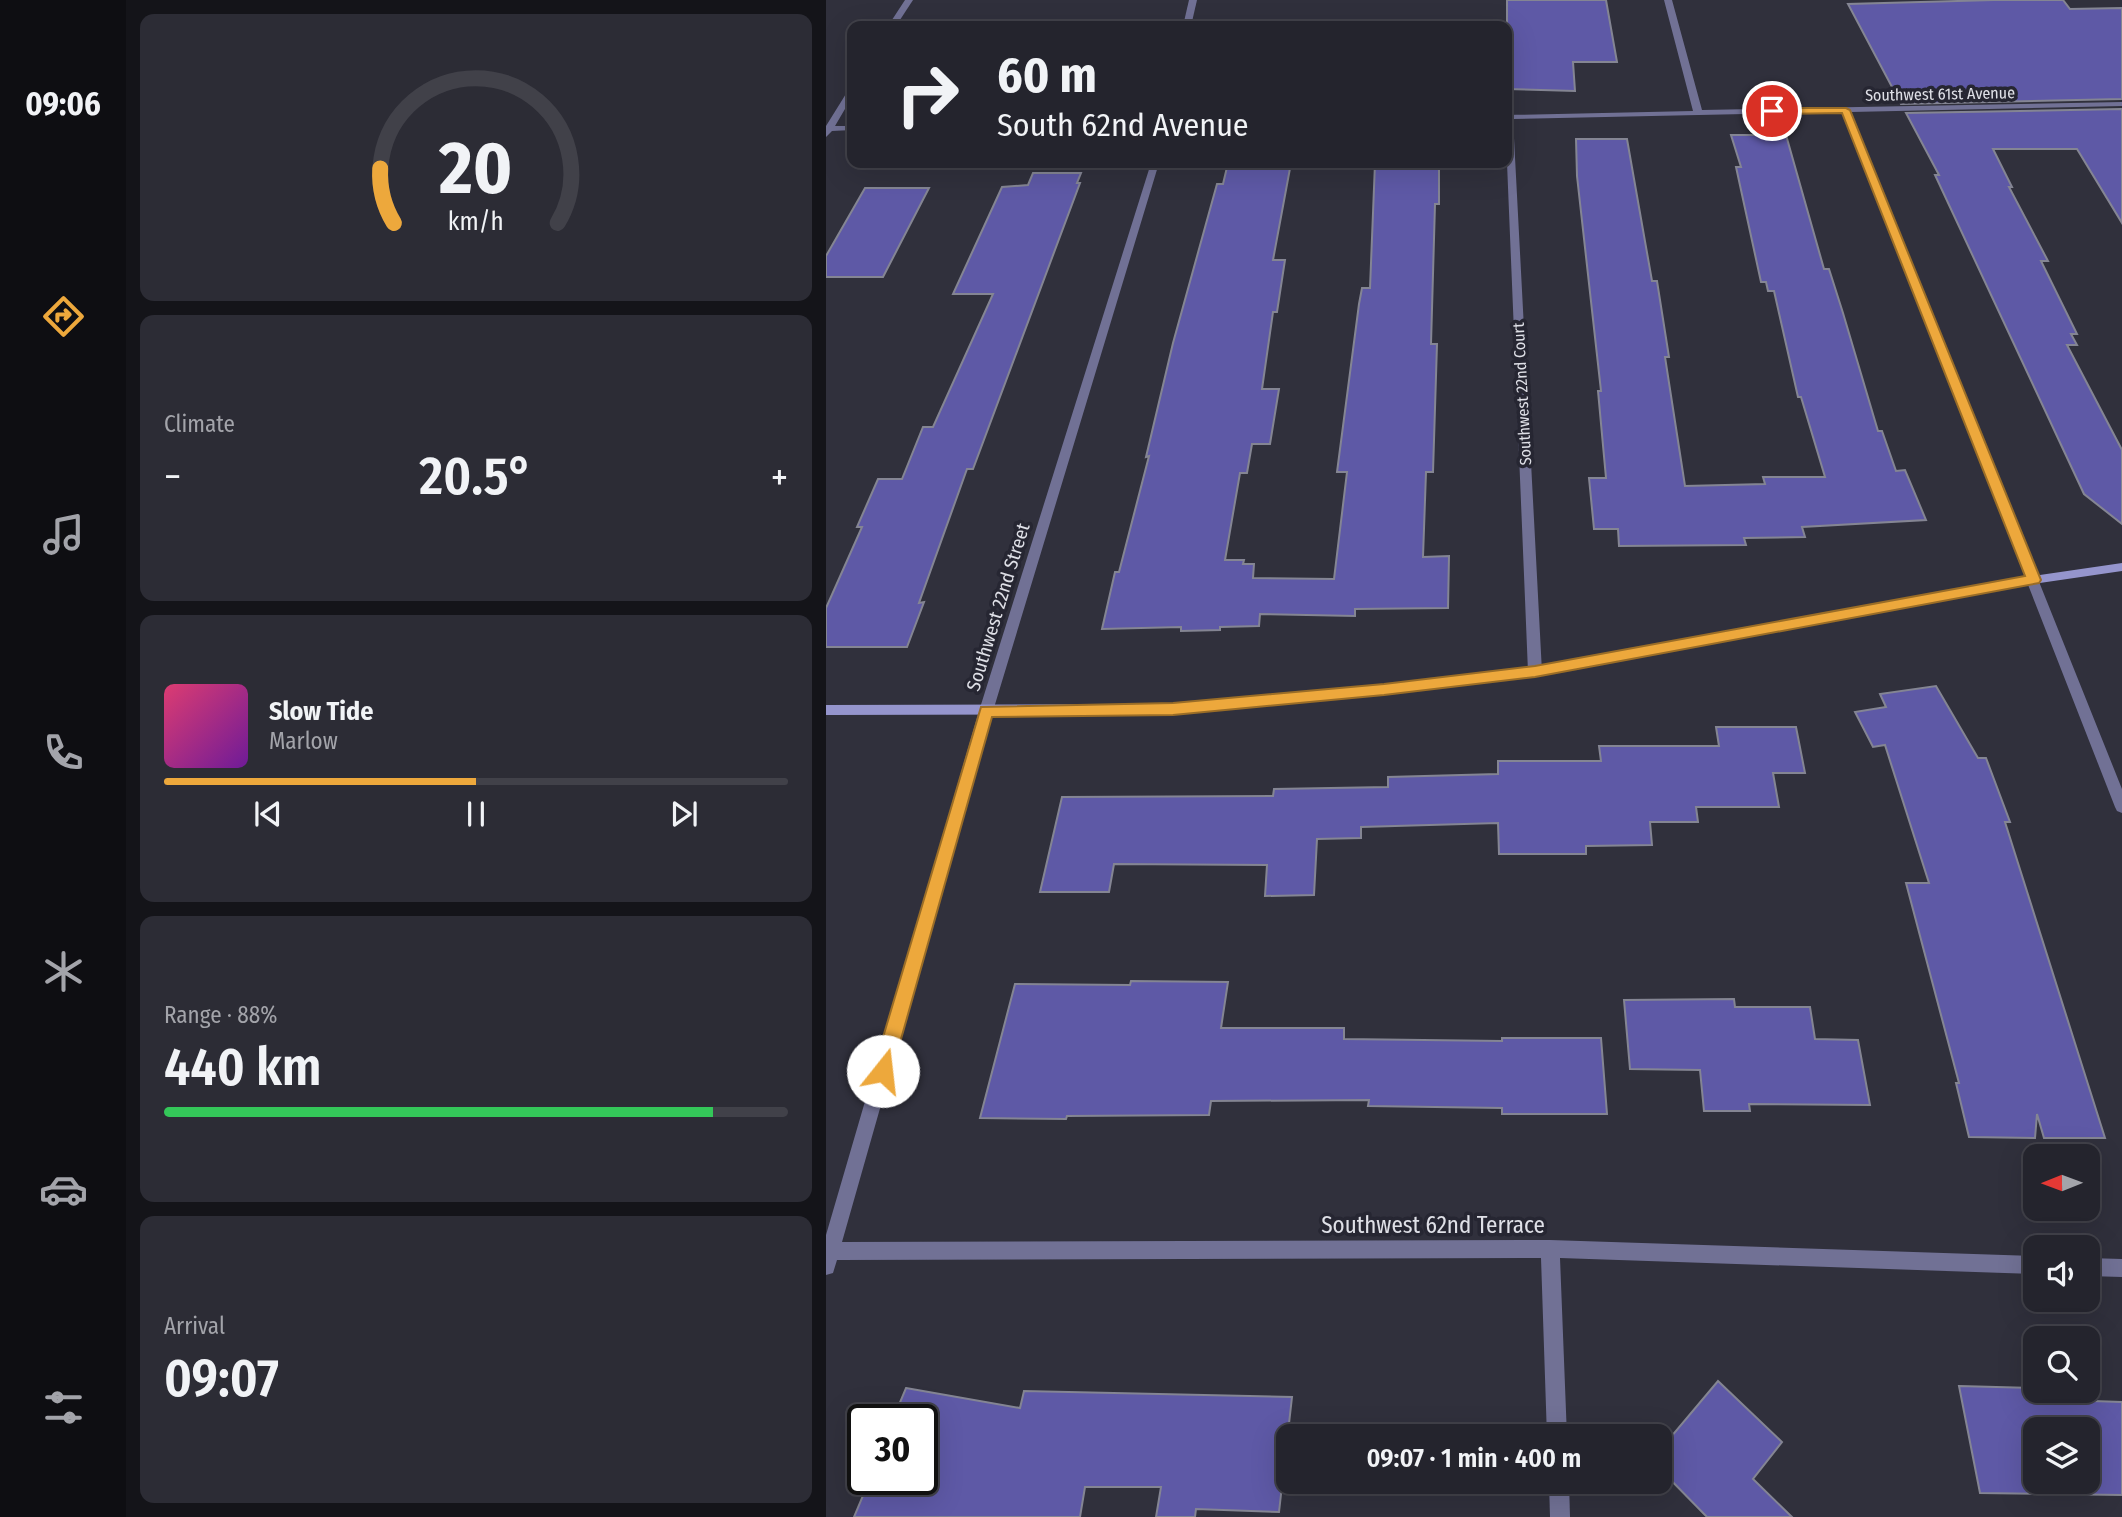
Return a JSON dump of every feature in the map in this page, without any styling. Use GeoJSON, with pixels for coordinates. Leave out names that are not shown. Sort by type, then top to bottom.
{"type":"FeatureCollection","features":[{"type":"Feature","properties":{"kind":"street"},"geometry":{"type":"LineString","coordinates":[[895,21],[909,0]]}},
{"type":"Feature","properties":{"kind":"street"},"geometry":{"type":"LineString","coordinates":[[1188,21],[1193,0]]}},
{"type":"Feature","properties":{"kind":"street"},"geometry":{"type":"LineString","coordinates":[[1668,0],[1699,112]]}},
{"type":"Feature","properties":{"kind":"street"},"geometry":{"type":"LineString","coordinates":[[827,130],[847,100]]}},
{"type":"Feature","properties":{"kind":"street","name":"Southwest 61st Avenue"},"geometry":{"type":"LineString","coordinates":[[1512,117],[2122,104]]}},
{"type":"Feature","properties":{"kind":"street"},"geometry":{"type":"LineString","coordinates":[[1846,110],[2122,807]]}},
{"type":"Feature","properties":{"kind":"street"},"geometry":{"type":"LineString","coordinates":[[827,130],[847,128]]}},
{"type":"Feature","properties":{"kind":"street","name":"Southwest 22nd Street"},"geometry":{"type":"LineString","coordinates":[[828,1258],[986,711],[1153,168]]}},
{"type":"Feature","properties":{"kind":"street","name":"Southwest 22nd Court"},"geometry":{"type":"LineString","coordinates":[[1510,168],[1535,671]]}},
{"type":"Feature","properties":{"kind":"street"},"geometry":{"type":"LineString","coordinates":[[826,710],[1173,709],[1384,690],[1535,671],[2034,580],[2122,567]]}},
{"type":"Feature","properties":{"kind":"street"},"geometry":{"type":"LineString","coordinates":[[1550,1249],[1557,1424]]}},
{"type":"Feature","properties":{"kind":"street","name":"Southwest 62nd Terrace"},"geometry":{"type":"LineString","coordinates":[[828,1258],[1550,1249],[2023,1265]]}},
{"type":"Feature","properties":{"kind":"street"},"geometry":{"type":"LineString","coordinates":[[2100,1267],[2122,1268]]}},
{"type":"Feature","properties":{"kind":"street"},"geometry":{"type":"LineString","coordinates":[[1559,1494],[1560,1517]]}},
{"type":"Feature","properties":{"kind":"building"},"geometry":{"type":"Polygon","coordinates":[[[1507,0],[1606,0],[1617,62],[1573,62],[1575,91],[1512,89],[1512,21],[1507,21],[1507,0]]]}},
{"type":"Feature","properties":{"kind":"building"},"geometry":{"type":"Polygon","coordinates":[[[2063,0],[2070,9],[2122,8],[2122,99],[1901,104],[1848,4],[2063,0]]]}},
{"type":"Feature","properties":{"kind":"building"},"geometry":{"type":"Polygon","coordinates":[[[2122,109],[2122,223],[2077,149],[1993,149],[2012,187],[2009,187],[2048,261],[2041,261],[2077,334],[2071,334],[2077,345],[2067,345],[2122,450],[2122,524],[2084,494],[1935,175],[1939,175],[1906,113],[2122,109]]]}},
{"type":"Feature","properties":{"kind":"building"},"geometry":{"type":"Polygon","coordinates":[[[1731,135],[1786,135],[1824,269],[1829,269],[1878,431],[1882,431],[1896,471],[1905,470],[1926,520],[1802,527],[1805,537],[1744,538],[1746,545],[1619,546],[1618,529],[1594,529],[1589,478],[1606,478],[1598,391],[1601,391],[1577,176],[1576,139],[1627,139],[1652,281],[1657,281],[1669,357],[1665,357],[1685,486],[1765,484],[1763,477],[1825,477],[1801,397],[1798,397],[1774,291],[1768,291],[1766,282],[1761,282],[1736,167],[1741,167],[1731,135]]]}},
{"type":"Feature","properties":{"kind":"building"},"geometry":{"type":"Polygon","coordinates":[[[1227,168],[1290,168],[1273,260],[1285,260],[1277,312],[1273,312],[1262,389],[1279,389],[1270,444],[1252,444],[1247,473],[1240,473],[1225,560],[1244,560],[1243,564],[1254,564],[1253,578],[1334,579],[1347,472],[1337,472],[1359,304],[1362,288],[1370,288],[1375,168],[1439,168],[1439,204],[1435,204],[1431,344],[1437,344],[1433,472],[1426,472],[1423,557],[1449,556],[1448,608],[1355,609],[1355,616],[1260,614],[1259,626],[1220,627],[1220,630],[1181,631],[1181,627],[1102,629],[1115,572],[1119,572],[1149,456],[1146,457],[1173,343],[1217,184],[1223,184],[1227,168]]]}},
{"type":"Feature","properties":{"kind":"building"},"geometry":{"type":"Polygon","coordinates":[[[1033,173],[1081,173],[1077,183],[1080,183],[973,469],[967,469],[919,603],[924,602],[907,647],[826,647],[826,608],[862,527],[857,527],[878,479],[902,479],[923,427],[933,427],[993,294],[953,294],[1002,187],[1028,185],[1033,173]]]}},
{"type":"Feature","properties":{"kind":"building"},"geometry":{"type":"Polygon","coordinates":[[[865,188],[929,188],[883,277],[826,277],[826,256],[865,188]]]}},
{"type":"Feature","properties":{"kind":"building"},"geometry":{"type":"Polygon","coordinates":[[[1936,686],[1978,758],[1986,758],[2010,822],[2005,822],[2105,1138],[2044,1138],[2037,1114],[2035,1138],[1969,1137],[1956,1083],[1959,1083],[1906,883],[1929,883],[1885,745],[1873,747],[1855,712],[1886,707],[1880,694],[1936,686]]]}},
{"type":"Feature","properties":{"kind":"building"},"geometry":{"type":"Polygon","coordinates":[[[1716,727],[1796,727],[1805,773],[1773,773],[1779,807],[1696,807],[1698,822],[1650,822],[1652,845],[1586,846],[1586,854],[1499,854],[1498,823],[1361,827],[1361,838],[1317,839],[1314,895],[1265,896],[1267,865],[1114,864],[1109,892],[1040,892],[1062,797],[1273,796],[1274,789],[1388,787],[1388,777],[1498,774],[1498,761],[1601,761],[1599,746],[1719,746],[1716,727]]]}},
{"type":"Feature","properties":{"kind":"building"},"geometry":{"type":"Polygon","coordinates":[[[1131,981],[1228,982],[1221,1028],[1344,1028],[1344,1039],[1502,1041],[1502,1038],[1601,1038],[1607,1114],[1502,1114],[1502,1108],[1368,1106],[1369,1100],[1211,1101],[1209,1115],[1067,1116],[1066,1119],[980,1118],[1015,984],[1130,985],[1131,981]]]}},
{"type":"Feature","properties":{"kind":"building"},"geometry":{"type":"Polygon","coordinates":[[[1734,999],[1735,1007],[1810,1007],[1815,1039],[1858,1040],[1870,1105],[1749,1104],[1750,1111],[1704,1111],[1700,1070],[1630,1069],[1624,1000],[1734,999]]]}},
{"type":"Feature","properties":{"kind":"building"},"geometry":{"type":"Polygon","coordinates":[[[1718,1381],[1782,1442],[1753,1479],[1792,1517],[1707,1517],[1672,1481],[1672,1436],[1718,1381]]]}},
{"type":"Feature","properties":{"kind":"building"},"geometry":{"type":"Polygon","coordinates":[[[1959,1386],[2023,1388],[2023,1403],[2122,1402],[2122,1495],[2051,1494],[2100,1494],[2100,1417],[2023,1417],[2023,1494],[1980,1493],[1959,1386]]]}},
{"type":"Feature","properties":{"kind":"building"},"geometry":{"type":"Polygon","coordinates":[[[906,1388],[1020,1408],[1024,1391],[1292,1397],[1289,1424],[1276,1424],[1276,1494],[1281,1494],[1279,1512],[1196,1509],[1195,1517],[1156,1517],[1161,1487],[1085,1487],[1080,1517],[854,1517],[863,1495],[938,1495],[938,1404],[899,1404],[906,1388]]]}},
{"type":"Feature","properties":{"kind":"route"},"geometry":{"type":"LineString","coordinates":[[883,1071],[986,711],[1173,709],[1384,690],[1535,671],[2034,580],[1846,110],[1772,111]]}}]}
